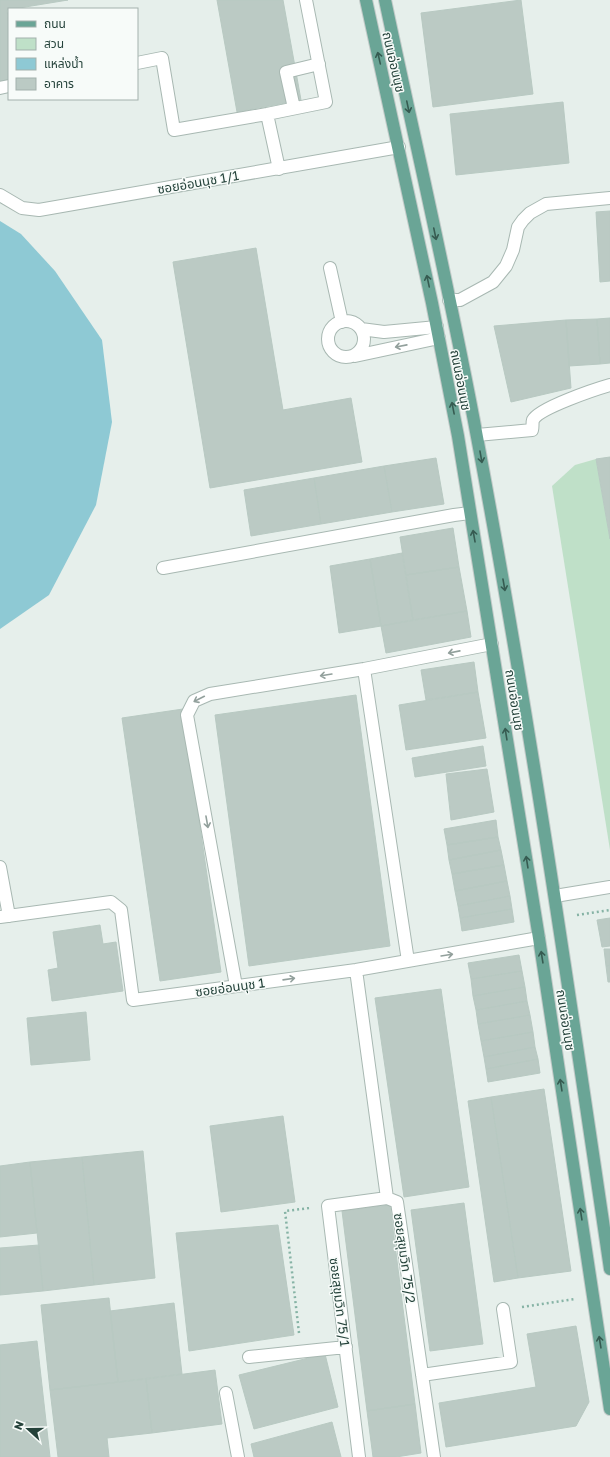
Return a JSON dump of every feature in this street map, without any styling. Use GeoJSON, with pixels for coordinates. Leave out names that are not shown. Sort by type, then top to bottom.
{"type":"FeatureCollection","features":[{"type":"Feature","properties":{"kind":"main road","name":"ถนนอ่อนนุช"},"geometry":{"type":"LineString","coordinates":[[366,0],[432,303],[458,436],[539,938],[610,1409]]}},
{"type":"Feature","properties":{"kind":"main road","name":"ถนนอ่อนนุช"},"geometry":{"type":"LineString","coordinates":[[385,0],[477,434],[519,672],[555,896],[610,1269]]}},
{"type":"Feature","properties":{"kind":"main road"},"geometry":{"type":"LineString","coordinates":[[432,303],[449,300]]}},
{"type":"Feature","properties":{"kind":"main road"},"geometry":{"type":"LineString","coordinates":[[458,436],[477,434]]}},
{"type":"Feature","properties":{"kind":"street"},"geometry":{"type":"LineString","coordinates":[[138,63],[162,58],[174,130],[326,102],[306,0]]}},
{"type":"Feature","properties":{"kind":"street"},"geometry":{"type":"LineString","coordinates":[[294,108],[286,72],[319,64]]}},
{"type":"Feature","properties":{"kind":"street"},"geometry":{"type":"LineString","coordinates":[[267,114],[279,169]]}},
{"type":"Feature","properties":{"kind":"street","name":"ซอยอ่อนนุช 1/1"},"geometry":{"type":"LineString","coordinates":[[0,195],[22,208],[39,210],[399,147]]}},
{"type":"Feature","properties":{"kind":"street"},"geometry":{"type":"LineString","coordinates":[[449,300],[460,300],[493,282],[506,266],[513,250],[518,227],[530,214],[546,204],[610,198]]}},
{"type":"Feature","properties":{"kind":"street"},"geometry":{"type":"LineString","coordinates":[[330,268],[342,322]]}},
{"type":"Feature","properties":{"kind":"street"},"geometry":{"type":"LineString","coordinates":[[355,356],[360,352],[365,340],[361,329],[357,324],[351,322],[342,322],[334,326],[328,336],[330,347],[338,356],[349,357],[355,356],[438,332]]}},
{"type":"Feature","properties":{"kind":"street"},"geometry":{"type":"LineString","coordinates":[[361,329],[384,332],[438,332]]}},
{"type":"Feature","properties":{"kind":"street"},"geometry":{"type":"LineString","coordinates":[[477,434],[532,430],[533,421],[537,415],[586,392],[610,385]]}},
{"type":"Feature","properties":{"kind":"street"},"geometry":{"type":"LineString","coordinates":[[163,568],[470,513]]}},
{"type":"Feature","properties":{"kind":"street"},"geometry":{"type":"LineString","coordinates":[[236,986],[187,715],[194,701],[210,694],[364,669],[492,644]]}},
{"type":"Feature","properties":{"kind":"street"},"geometry":{"type":"LineString","coordinates":[[364,669],[408,961]]}},
{"type":"Feature","properties":{"kind":"street"},"geometry":{"type":"LineString","coordinates":[[0,867],[4,917]]}},
{"type":"Feature","properties":{"kind":"street"},"geometry":{"type":"LineString","coordinates":[[555,896],[610,888]]}},
{"type":"Feature","properties":{"kind":"street","name":"ซอยอ่อนนุช 1"},"geometry":{"type":"LineString","coordinates":[[4,917],[111,902],[121,910],[132,1000],[356,970],[539,938]]}},
{"type":"Feature","properties":{"kind":"street","name":"ซอยสุขุมวิท 75/2"},"geometry":{"type":"LineString","coordinates":[[356,970],[387,1198],[397,1202],[434,1457]]}},
{"type":"Feature","properties":{"kind":"street"},"geometry":{"type":"LineString","coordinates":[[328,1206],[387,1198]]}},
{"type":"Feature","properties":{"kind":"street","name":"ซอยสุขุมวิท 75/1"},"geometry":{"type":"LineString","coordinates":[[328,1206],[359,1457]]}},
{"type":"Feature","properties":{"kind":"street"},"geometry":{"type":"LineString","coordinates":[[422,1375],[511,1362],[503,1310]]}},
{"type":"Feature","properties":{"kind":"street"},"geometry":{"type":"LineString","coordinates":[[249,1357],[346,1347]]}},
{"type":"Feature","properties":{"kind":"street"},"geometry":{"type":"LineString","coordinates":[[226,1392],[238,1457]]}},
{"type":"Feature","properties":{"kind":"path"},"geometry":{"type":"LineString","coordinates":[[572,916],[610,910]]}},
{"type":"Feature","properties":{"kind":"path"},"geometry":{"type":"LineString","coordinates":[[301,1351],[285,1211],[328,1206]]}},
{"type":"Feature","properties":{"kind":"path"},"geometry":{"type":"LineString","coordinates":[[503,1310],[581,1298]]}},
{"type":"Feature","properties":{"kind":"green space"},"geometry":{"type":"Polygon","coordinates":[[[596,459],[610,539],[610,850],[552,486],[575,465],[596,459]]]}},
{"type":"Feature","properties":{"kind":"water"},"geometry":{"type":"Polygon","coordinates":[[[0,221],[21,234],[55,271],[102,340],[112,422],[96,505],[49,595],[0,629],[0,221]]]}},
{"type":"Feature","properties":{"kind":"building"},"geometry":{"type":"Polygon","coordinates":[[[0,0],[68,0],[19,8],[8,8],[8,80],[0,82],[0,0]]]}},
{"type":"Feature","properties":{"kind":"building"},"geometry":{"type":"Polygon","coordinates":[[[217,0],[283,0],[301,100],[237,112],[217,0]]]}},
{"type":"Feature","properties":{"kind":"building"},"geometry":{"type":"Polygon","coordinates":[[[521,0],[533,94],[433,107],[421,13],[521,0]]]}},
{"type":"Feature","properties":{"kind":"building"},"geometry":{"type":"Polygon","coordinates":[[[563,102],[569,163],[456,175],[450,114],[563,102]]]}},
{"type":"Feature","properties":{"kind":"building"},"geometry":{"type":"Polygon","coordinates":[[[610,211],[610,281],[600,282],[596,212],[610,211]]]}},
{"type":"Feature","properties":{"kind":"building"},"geometry":{"type":"Polygon","coordinates":[[[256,248],[283,410],[351,398],[362,462],[210,488],[173,262],[256,248]]]}},
{"type":"Feature","properties":{"kind":"building"},"geometry":{"type":"Polygon","coordinates":[[[610,318],[610,363],[600,364],[597,319],[610,318]]]}},
{"type":"Feature","properties":{"kind":"building"},"geometry":{"type":"Polygon","coordinates":[[[597,319],[600,364],[569,366],[566,320],[597,319]]]}},
{"type":"Feature","properties":{"kind":"building"},"geometry":{"type":"Polygon","coordinates":[[[566,320],[571,388],[511,402],[494,326],[566,320]]]}},
{"type":"Feature","properties":{"kind":"building"},"geometry":{"type":"Polygon","coordinates":[[[610,457],[610,539],[596,459],[610,457]]]}},
{"type":"Feature","properties":{"kind":"building"},"geometry":{"type":"Polygon","coordinates":[[[436,458],[444,504],[392,512],[384,466],[436,458]]]}},
{"type":"Feature","properties":{"kind":"building"},"geometry":{"type":"Polygon","coordinates":[[[384,466],[392,512],[321,524],[314,478],[384,466]]]}},
{"type":"Feature","properties":{"kind":"building"},"geometry":{"type":"Polygon","coordinates":[[[314,478],[321,524],[251,536],[244,490],[314,478]]]}},
{"type":"Feature","properties":{"kind":"building"},"geometry":{"type":"Polygon","coordinates":[[[453,528],[459,567],[406,575],[400,537],[453,528]]]}},
{"type":"Feature","properties":{"kind":"building"},"geometry":{"type":"Polygon","coordinates":[[[402,553],[413,620],[381,626],[370,559],[402,553]]]}},
{"type":"Feature","properties":{"kind":"building"},"geometry":{"type":"Polygon","coordinates":[[[370,559],[381,626],[339,633],[330,566],[370,559]]]}},
{"type":"Feature","properties":{"kind":"building"},"geometry":{"type":"Polygon","coordinates":[[[459,567],[467,611],[413,620],[406,575],[459,567]]]}},
{"type":"Feature","properties":{"kind":"building"},"geometry":{"type":"Polygon","coordinates":[[[467,611],[471,637],[386,653],[381,626],[467,611]]]}},
{"type":"Feature","properties":{"kind":"building"},"geometry":{"type":"Polygon","coordinates":[[[474,662],[478,692],[426,700],[421,670],[474,662]]]}},
{"type":"Feature","properties":{"kind":"building"},"geometry":{"type":"Polygon","coordinates":[[[478,692],[486,738],[406,750],[399,705],[478,692]]]}},
{"type":"Feature","properties":{"kind":"building"},"geometry":{"type":"Polygon","coordinates":[[[356,695],[390,946],[249,966],[215,715],[356,695]]]}},
{"type":"Feature","properties":{"kind":"building"},"geometry":{"type":"Polygon","coordinates":[[[183,709],[221,972],[160,981],[122,718],[183,709]]]}},
{"type":"Feature","properties":{"kind":"building"},"geometry":{"type":"Polygon","coordinates":[[[483,746],[486,766],[415,777],[412,758],[483,746]]]}},
{"type":"Feature","properties":{"kind":"building"},"geometry":{"type":"Polygon","coordinates":[[[487,769],[494,812],[451,820],[446,774],[487,769]]]}},
{"type":"Feature","properties":{"kind":"building"},"geometry":{"type":"Polygon","coordinates":[[[496,820],[498,837],[447,845],[444,829],[496,820]]]}},
{"type":"Feature","properties":{"kind":"building"},"geometry":{"type":"Polygon","coordinates":[[[498,837],[501,850],[449,860],[447,845],[498,837]]]}},
{"type":"Feature","properties":{"kind":"building"},"geometry":{"type":"Polygon","coordinates":[[[501,850],[504,865],[452,874],[449,860],[501,850]]]}},
{"type":"Feature","properties":{"kind":"building"},"geometry":{"type":"Polygon","coordinates":[[[504,865],[507,881],[455,891],[452,874],[504,865]]]}},
{"type":"Feature","properties":{"kind":"building"},"geometry":{"type":"Polygon","coordinates":[[[507,881],[510,896],[458,906],[455,891],[507,881]]]}},
{"type":"Feature","properties":{"kind":"building"},"geometry":{"type":"Polygon","coordinates":[[[510,896],[512,909],[460,918],[458,906],[510,896]]]}},
{"type":"Feature","properties":{"kind":"building"},"geometry":{"type":"Polygon","coordinates":[[[512,909],[514,922],[462,931],[460,918],[512,909]]]}},
{"type":"Feature","properties":{"kind":"building"},"geometry":{"type":"Polygon","coordinates":[[[610,918],[610,946],[602,947],[597,920],[610,918]]]}},
{"type":"Feature","properties":{"kind":"building"},"geometry":{"type":"Polygon","coordinates":[[[100,925],[103,944],[116,942],[123,991],[52,1001],[48,970],[58,968],[53,932],[100,925]]]}},
{"type":"Feature","properties":{"kind":"building"},"geometry":{"type":"Polygon","coordinates":[[[604,949],[610,949],[610,965],[606,966],[604,949]]]}},
{"type":"Feature","properties":{"kind":"building"},"geometry":{"type":"Polygon","coordinates":[[[519,955],[522,971],[471,979],[468,963],[519,955]]]}},
{"type":"Feature","properties":{"kind":"building"},"geometry":{"type":"Polygon","coordinates":[[[610,965],[610,982],[608,982],[606,966],[610,965]]]}},
{"type":"Feature","properties":{"kind":"building"},"geometry":{"type":"Polygon","coordinates":[[[522,971],[525,987],[473,996],[471,979],[522,971]]]}},
{"type":"Feature","properties":{"kind":"building"},"geometry":{"type":"Polygon","coordinates":[[[525,987],[527,1001],[476,1010],[473,996],[525,987]]]}},
{"type":"Feature","properties":{"kind":"building"},"geometry":{"type":"Polygon","coordinates":[[[441,989],[469,1187],[404,1197],[375,998],[441,989]]]}},
{"type":"Feature","properties":{"kind":"building"},"geometry":{"type":"Polygon","coordinates":[[[527,1001],[530,1015],[478,1024],[476,1010],[527,1001]]]}},
{"type":"Feature","properties":{"kind":"building"},"geometry":{"type":"Polygon","coordinates":[[[86,1012],[90,1060],[31,1065],[27,1018],[86,1012]]]}},
{"type":"Feature","properties":{"kind":"building"},"geometry":{"type":"Polygon","coordinates":[[[530,1015],[533,1032],[481,1041],[478,1024],[530,1015]]]}},
{"type":"Feature","properties":{"kind":"building"},"geometry":{"type":"Polygon","coordinates":[[[533,1032],[535,1047],[484,1057],[481,1041],[533,1032]]]}},
{"type":"Feature","properties":{"kind":"building"},"geometry":{"type":"Polygon","coordinates":[[[535,1047],[538,1059],[486,1069],[484,1057],[535,1047]]]}},
{"type":"Feature","properties":{"kind":"building"},"geometry":{"type":"Polygon","coordinates":[[[538,1059],[540,1073],[488,1082],[486,1069],[538,1059]]]}},
{"type":"Feature","properties":{"kind":"building"},"geometry":{"type":"Polygon","coordinates":[[[544,1089],[571,1271],[518,1278],[491,1097],[544,1089]]]}},
{"type":"Feature","properties":{"kind":"building"},"geometry":{"type":"Polygon","coordinates":[[[491,1097],[518,1278],[494,1282],[468,1101],[491,1097]]]}},
{"type":"Feature","properties":{"kind":"building"},"geometry":{"type":"Polygon","coordinates":[[[283,1116],[295,1202],[221,1212],[210,1126],[283,1116]]]}},
{"type":"Feature","properties":{"kind":"building"},"geometry":{"type":"Polygon","coordinates":[[[143,1151],[155,1278],[94,1285],[82,1157],[143,1151]]]}},
{"type":"Feature","properties":{"kind":"building"},"geometry":{"type":"Polygon","coordinates":[[[82,1157],[94,1285],[43,1291],[30,1162],[82,1157]]]}},
{"type":"Feature","properties":{"kind":"building"},"geometry":{"type":"Polygon","coordinates":[[[30,1162],[37,1233],[0,1237],[0,1166],[30,1162]]]}},
{"type":"Feature","properties":{"kind":"building"},"geometry":{"type":"Polygon","coordinates":[[[464,1203],[483,1344],[430,1351],[411,1210],[464,1203]]]}},
{"type":"Feature","properties":{"kind":"building"},"geometry":{"type":"Polygon","coordinates":[[[390,1205],[415,1404],[367,1411],[342,1211],[390,1205]]]}},
{"type":"Feature","properties":{"kind":"building"},"geometry":{"type":"Polygon","coordinates":[[[278,1225],[294,1335],[189,1351],[176,1233],[278,1225]]]}},
{"type":"Feature","properties":{"kind":"building"},"geometry":{"type":"Polygon","coordinates":[[[39,1245],[43,1291],[0,1295],[0,1248],[39,1245]]]}},
{"type":"Feature","properties":{"kind":"building"},"geometry":{"type":"Polygon","coordinates":[[[109,1298],[118,1382],[50,1390],[41,1305],[109,1298]]]}},
{"type":"Feature","properties":{"kind":"building"},"geometry":{"type":"Polygon","coordinates":[[[174,1303],[182,1374],[118,1382],[110,1311],[174,1303]]]}},
{"type":"Feature","properties":{"kind":"building"},"geometry":{"type":"Polygon","coordinates":[[[576,1326],[589,1402],[576,1426],[446,1447],[439,1403],[536,1387],[527,1334],[576,1326]]]}},
{"type":"Feature","properties":{"kind":"building"},"geometry":{"type":"Polygon","coordinates":[[[37,1341],[50,1457],[0,1457],[0,1345],[37,1341]]]}},
{"type":"Feature","properties":{"kind":"building"},"geometry":{"type":"Polygon","coordinates":[[[325,1354],[338,1407],[254,1429],[239,1375],[325,1354]]]}},
{"type":"Feature","properties":{"kind":"building"},"geometry":{"type":"Polygon","coordinates":[[[215,1370],[222,1424],[152,1433],[146,1379],[215,1370]]]}},
{"type":"Feature","properties":{"kind":"building"},"geometry":{"type":"Polygon","coordinates":[[[146,1379],[152,1433],[107,1438],[109,1457],[58,1457],[50,1390],[146,1379]]]}},
{"type":"Feature","properties":{"kind":"building"},"geometry":{"type":"Polygon","coordinates":[[[415,1404],[421,1453],[396,1457],[373,1457],[367,1411],[415,1404]]]}},
{"type":"Feature","properties":{"kind":"building"},"geometry":{"type":"Polygon","coordinates":[[[332,1422],[341,1457],[254,1457],[251,1444],[332,1422]]]}}]}
